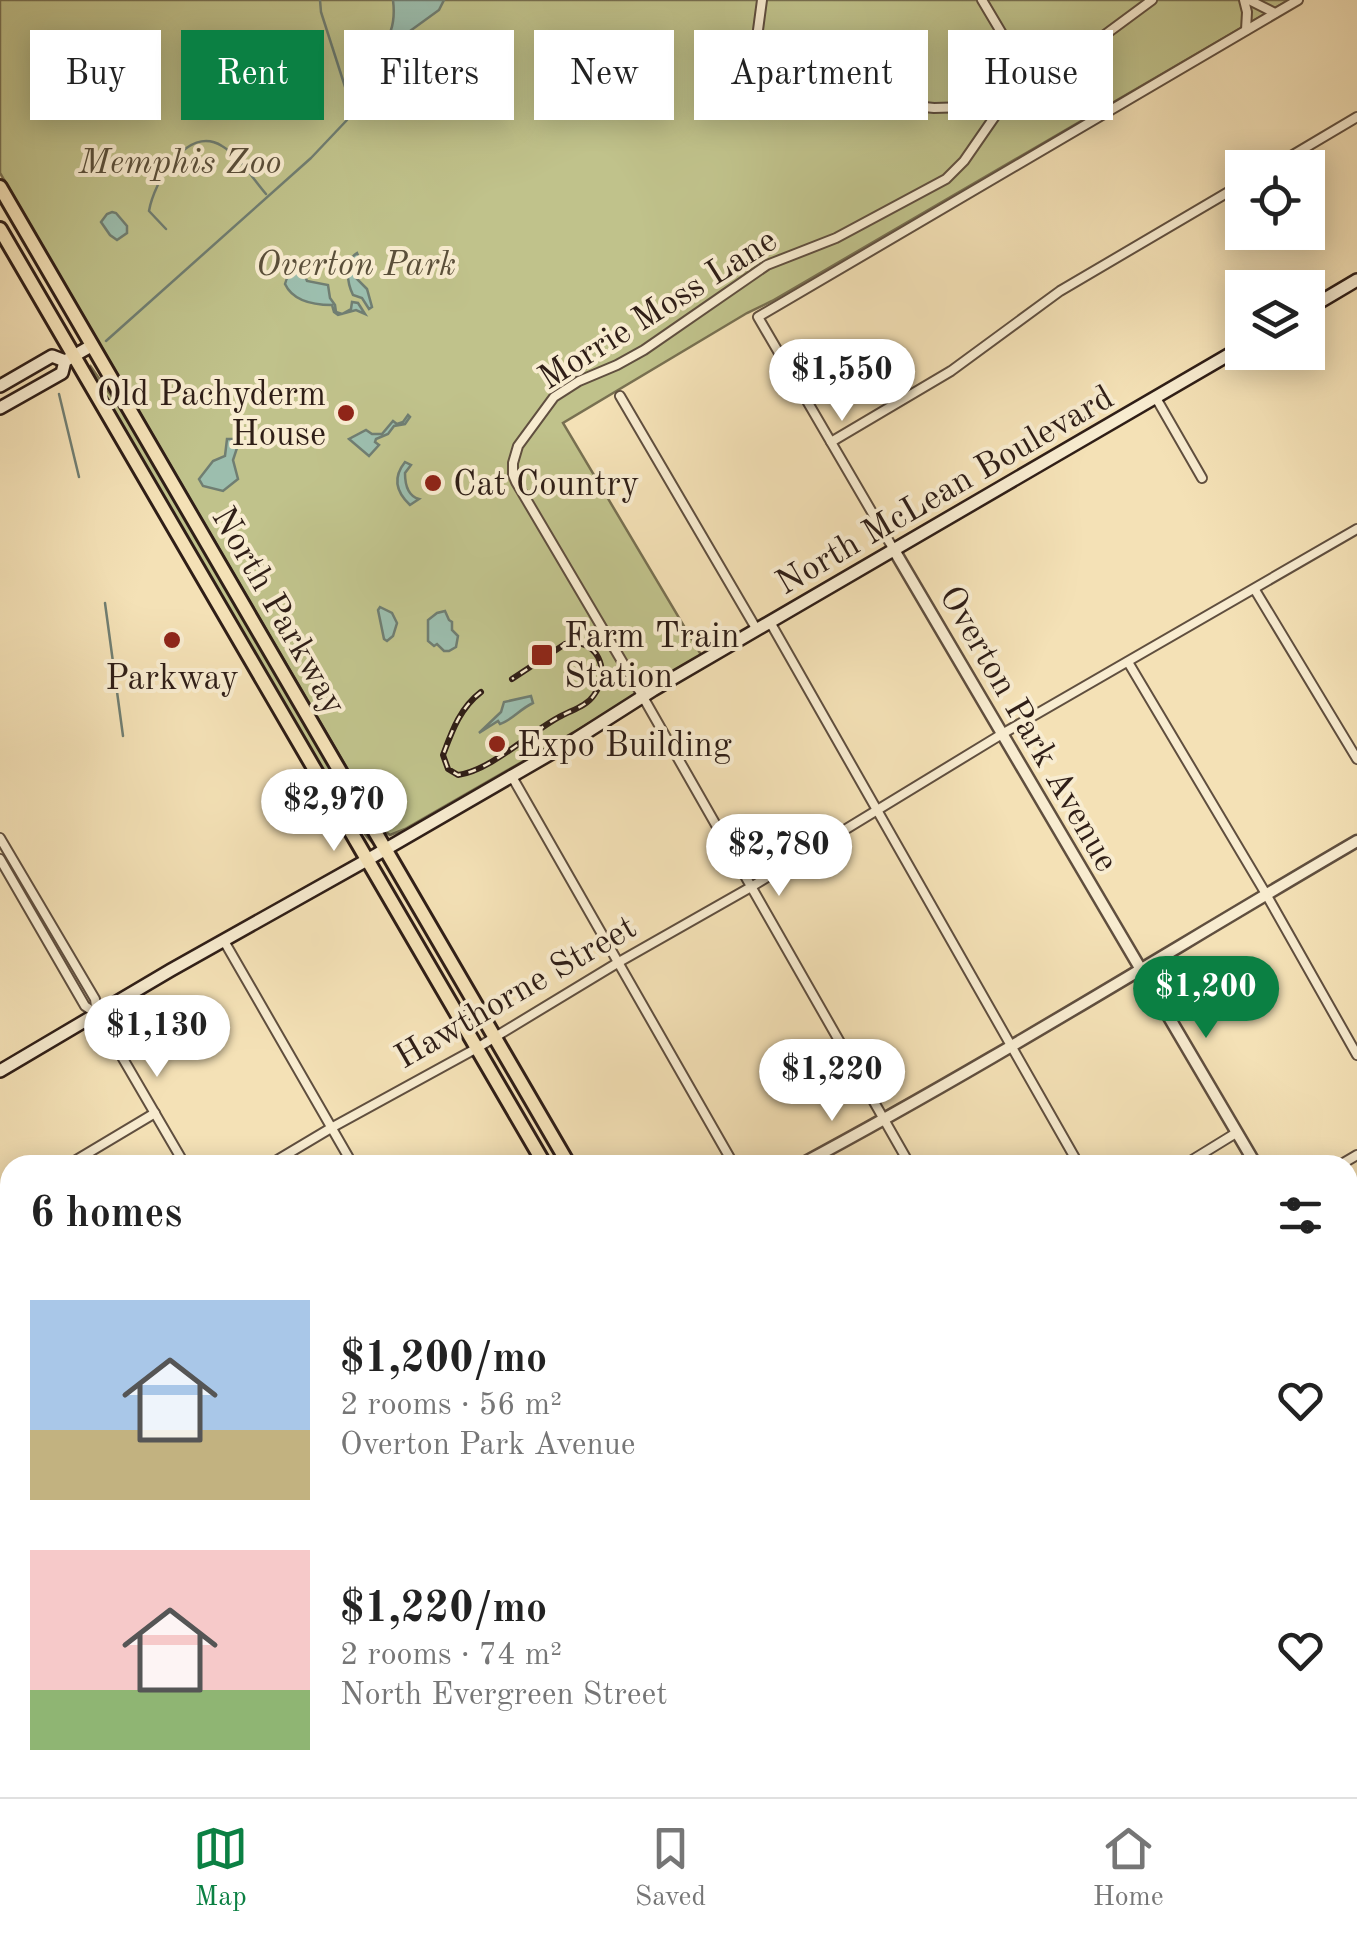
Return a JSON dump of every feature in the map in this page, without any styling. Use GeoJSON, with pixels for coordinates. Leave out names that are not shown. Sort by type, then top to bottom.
{"type":"FeatureCollection","features":[{"type":"Feature","properties":{"kind":"main road","name":"North Parkway"},"geometry":{"type":"LineString","coordinates":[[0,187],[564,1155]]}},
{"type":"Feature","properties":{"kind":"main road","name":"North Parkway"},"geometry":{"type":"LineString","coordinates":[[0,229],[70,358],[538,1155]]}},
{"type":"Feature","properties":{"kind":"main road"},"geometry":{"type":"LineString","coordinates":[[1325,299],[1357,280]]}},
{"type":"Feature","properties":{"kind":"main road"},"geometry":{"type":"LineString","coordinates":[[0,408],[62,373],[70,358],[91,346]]}},
{"type":"Feature","properties":{"kind":"main road"},"geometry":{"type":"LineString","coordinates":[[0,386],[52,356],[70,358]]}},
{"type":"Feature","properties":{"kind":"main road","name":"North McLean Boulevard"},"geometry":{"type":"LineString","coordinates":[[0,1072],[1225,357]]}},
{"type":"Feature","properties":{"kind":"street"},"geometry":{"type":"LineString","coordinates":[[762,0],[756,46],[745,80],[755,97],[809,96],[948,108]]}},
{"type":"Feature","properties":{"kind":"street"},"geometry":{"type":"LineString","coordinates":[[982,0],[1000,30]]}},
{"type":"Feature","properties":{"kind":"street","name":"Morrie Moss Lane"},"geometry":{"type":"LineString","coordinates":[[1111,30],[1152,0]]}},
{"type":"Feature","properties":{"kind":"street"},"geometry":{"type":"LineString","coordinates":[[1246,30],[1246,0],[1276,13]]}},
{"type":"Feature","properties":{"kind":"street"},"geometry":{"type":"LineString","coordinates":[[1246,30],[1298,0]]}},
{"type":"Feature","properties":{"kind":"street","name":"Overton Park Avenue"},"geometry":{"type":"LineString","coordinates":[[1246,30],[758,318],[1250,1155]]}},
{"type":"Feature","properties":{"kind":"street"},"geometry":{"type":"LineString","coordinates":[[1301,150],[1357,117]]}},
{"type":"Feature","properties":{"kind":"street","name":"Morrie Moss Lane"},"geometry":{"type":"LineString","coordinates":[[642,697],[516,482],[513,463],[518,446],[554,397],[578,382],[644,350],[767,265],[836,238],[946,179],[964,161],[992,120]]}},
{"type":"Feature","properties":{"kind":"street"},"geometry":{"type":"LineString","coordinates":[[831,442],[951,372],[1060,291],[1225,194]]}},
{"type":"Feature","properties":{"kind":"street"},"geometry":{"type":"LineString","coordinates":[[620,396],[757,630]]}},
{"type":"Feature","properties":{"kind":"street"},"geometry":{"type":"LineString","coordinates":[[1156,398],[1202,478]]}},
{"type":"Feature","properties":{"kind":"street","name":"Hawthorne Street"},"geometry":{"type":"LineString","coordinates":[[285,1155],[477,1048],[1002,734],[1357,529]]}},
{"type":"Feature","properties":{"kind":"street"},"geometry":{"type":"LineString","coordinates":[[1255,590],[1357,759]]}},
{"type":"Feature","properties":{"kind":"street"},"geometry":{"type":"LineString","coordinates":[[770,622],[1073,1155]]}},
{"type":"Feature","properties":{"kind":"street"},"geometry":{"type":"LineString","coordinates":[[1128,662],[1357,1055]]}},
{"type":"Feature","properties":{"kind":"street"},"geometry":{"type":"LineString","coordinates":[[642,697],[904,1155]]}},
{"type":"Feature","properties":{"kind":"street"},"geometry":{"type":"LineString","coordinates":[[511,775],[728,1155]]}},
{"type":"Feature","properties":{"kind":"street"},"geometry":{"type":"LineString","coordinates":[[0,838],[179,1155]]}},
{"type":"Feature","properties":{"kind":"street"},"geometry":{"type":"LineString","coordinates":[[818,1155],[1357,841]]}},
{"type":"Feature","properties":{"kind":"street"},"geometry":{"type":"LineString","coordinates":[[0,859],[84,1006],[97,1014]]}},
{"type":"Feature","properties":{"kind":"street"},"geometry":{"type":"LineString","coordinates":[[18,890],[27,884]]}},
{"type":"Feature","properties":{"kind":"street"},"geometry":{"type":"LineString","coordinates":[[224,941],[347,1155]]}},
{"type":"Feature","properties":{"kind":"street"},"geometry":{"type":"LineString","coordinates":[[85,1155],[155,1113]]}},
{"type":"Feature","properties":{"kind":"street"},"geometry":{"type":"LineString","coordinates":[[1201,1155],[1236,1134]]}},
{"type":"Feature","properties":{"kind":"green space","name":"Overton Park"},"geometry":{"type":"Polygon","coordinates":[[[0,0],[1289,0],[1113,102],[1113,30],[948,30],[948,120],[1083,120],[563,423],[703,658],[390,835],[383,830],[0,173],[0,0]]]}},
{"type":"Feature","properties":{"kind":"green space"},"geometry":{"type":"Polygon","coordinates":[[[91,367],[127,418],[372,842],[336,792],[91,367]]]}},
{"type":"Feature","properties":{"kind":"shaded area"},"geometry":{"type":"Polygon","coordinates":[[[393,0],[444,0],[439,10],[411,30],[391,30],[393,0]]]}},
{"type":"Feature","properties":{"kind":"shaded area"},"geometry":{"type":"Polygon","coordinates":[[[112,212],[127,226],[127,233],[117,240],[101,222],[112,212]]]}},
{"type":"Feature","properties":{"kind":"shaded area"},"geometry":{"type":"Polygon","coordinates":[[[357,253],[362,265],[356,278],[367,289],[372,307],[369,309],[362,298],[353,295],[349,284],[348,267],[357,253]]]}},
{"type":"Feature","properties":{"kind":"shaded area"},"geometry":{"type":"Polygon","coordinates":[[[301,267],[307,268],[307,281],[328,285],[336,312],[342,314],[334,312],[332,305],[305,301],[289,290],[287,278],[301,267]]]}},
{"type":"Feature","properties":{"kind":"shaded area"},"geometry":{"type":"Polygon","coordinates":[[[352,302],[358,303],[365,314],[356,310],[342,314],[351,309],[352,302]]]}},
{"type":"Feature","properties":{"kind":"shaded area"},"geometry":{"type":"Polygon","coordinates":[[[408,415],[405,424],[394,426],[376,439],[379,445],[369,456],[349,439],[366,430],[382,434],[393,421],[403,422],[408,415]]]}},
{"type":"Feature","properties":{"kind":"shaded area"},"geometry":{"type":"Polygon","coordinates":[[[227,439],[238,445],[233,460],[238,479],[223,491],[203,486],[199,479],[213,461],[225,456],[227,439]]]}},
{"type":"Feature","properties":{"kind":"shaded area"},"geometry":{"type":"Polygon","coordinates":[[[405,462],[411,465],[405,473],[408,489],[419,499],[410,505],[397,484],[405,462]]]}},
{"type":"Feature","properties":{"kind":"shaded area"},"geometry":{"type":"Polygon","coordinates":[[[380,607],[392,613],[397,623],[387,641],[378,610],[380,607]]]}},
{"type":"Feature","properties":{"kind":"shaded area"},"geometry":{"type":"Polygon","coordinates":[[[445,611],[458,636],[456,647],[449,651],[428,641],[428,620],[445,611]]]}},
{"type":"Feature","properties":{"kind":"shaded area"},"geometry":{"type":"Polygon","coordinates":[[[531,696],[533,703],[479,733],[501,712],[504,702],[531,696]]]}},
{"type":"Feature","properties":{"kind":"waterway"},"geometry":{"type":"LineString","coordinates":[[106,341],[311,158],[347,120],[348,96],[320,0]]}},
{"type":"Feature","properties":{"kind":"waterway"},"geometry":{"type":"LineString","coordinates":[[166,229],[149,211],[152,199],[174,159],[197,143],[209,141],[228,150],[266,194]]}},
{"type":"Feature","properties":{"kind":"waterway"},"geometry":{"type":"LineString","coordinates":[[59,394],[79,477]]}},
{"type":"Feature","properties":{"kind":"waterway"},"geometry":{"type":"LineString","coordinates":[[105,603],[123,736]]}},
{"type":"Feature","properties":{"kind":"railway"},"geometry":{"type":"LineString","coordinates":[[481,692],[462,713],[443,755],[448,769],[458,775],[484,766],[587,702],[602,676],[593,650],[576,643],[565,644],[512,679]]}},
{"type":"Feature","properties":{"kind":"place","name":"Old Pachyderm House"},"geometry":{"type":"Point","coordinates":[346,413]}},
{"type":"Feature","properties":{"kind":"place","name":"Cat Country"},"geometry":{"type":"Point","coordinates":[433,483]}},
{"type":"Feature","properties":{"kind":"place","name":"Parkway"},"geometry":{"type":"Point","coordinates":[172,640]}},
{"type":"Feature","properties":{"kind":"place","name":"Farm Train Station"},"geometry":{"type":"Point","coordinates":[542,655]}},
{"type":"Feature","properties":{"kind":"place","name":"Expo Building"},"geometry":{"type":"Point","coordinates":[497,744]}},
{"type":"Feature","properties":{"kind":"park label","name":"Memphis Zoo"},"geometry":{"type":"Point","coordinates":[180,161]}}]}
